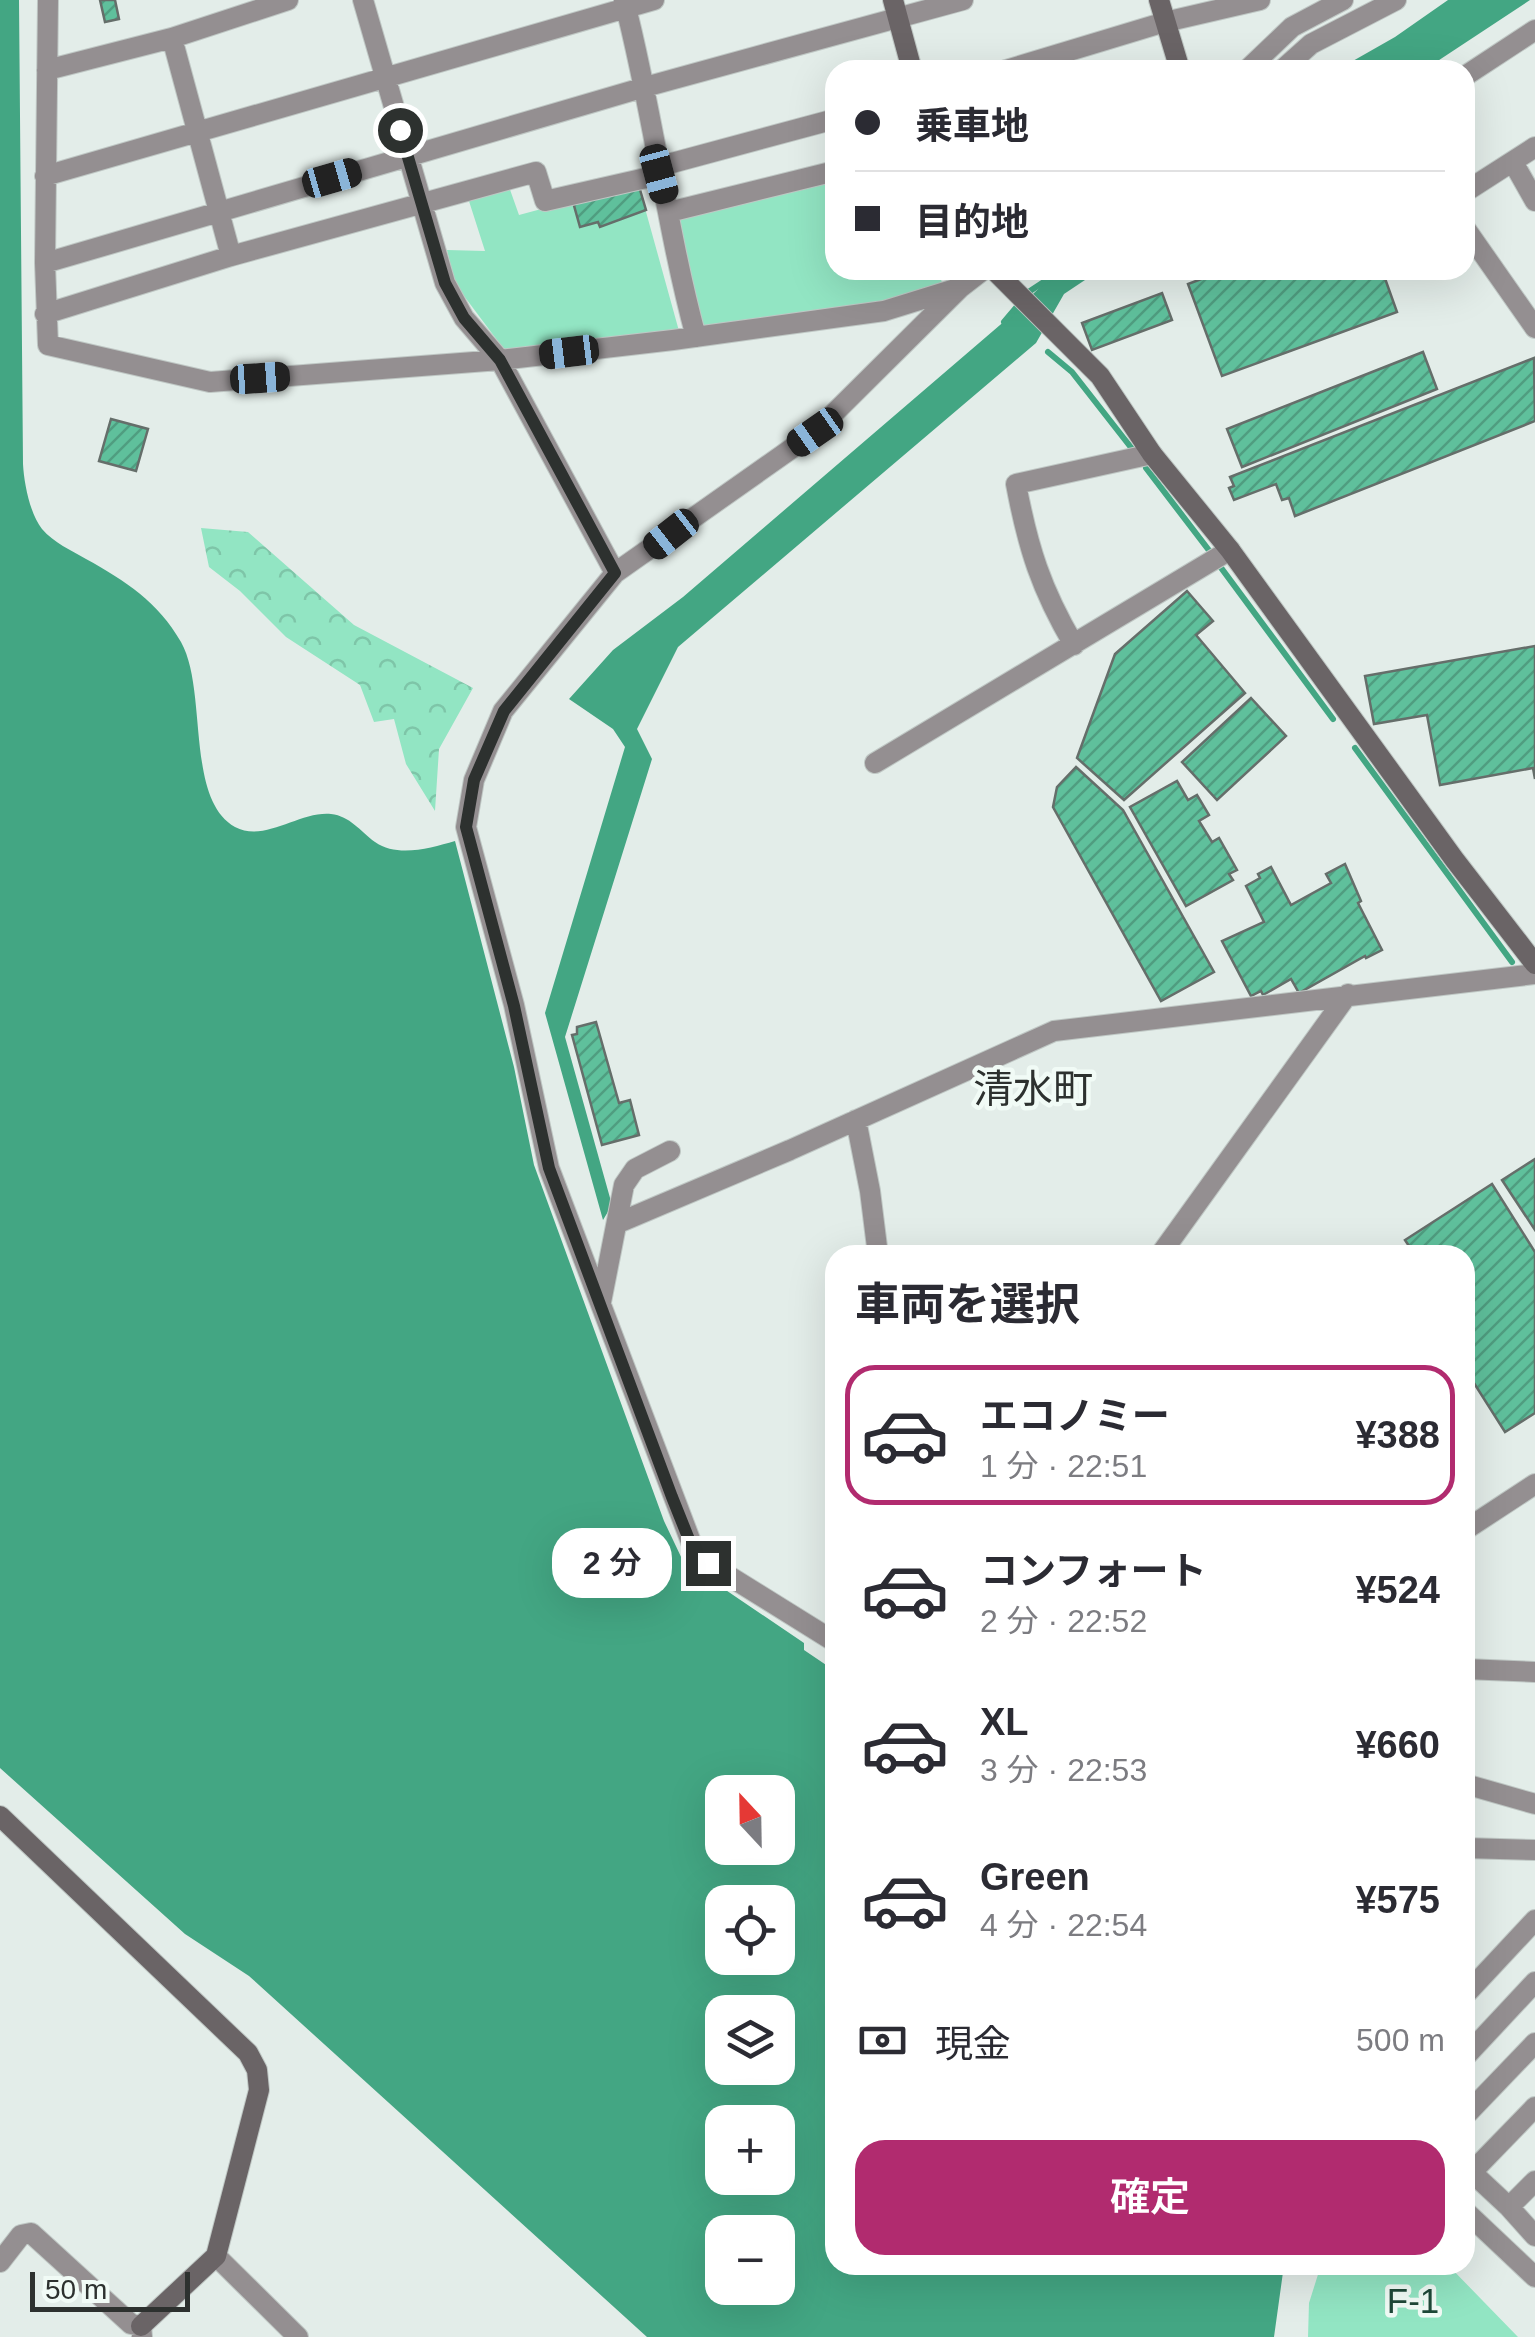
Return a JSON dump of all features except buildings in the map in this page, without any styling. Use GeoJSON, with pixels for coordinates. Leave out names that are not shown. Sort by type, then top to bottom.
{"type":"FeatureCollection","features":[{"type":"Feature","properties":{"kind":"street"},"geometry":{"type":"LineString","coordinates":[[48,0],[48,345],[210,382],[500,360],[696,337],[884,311],[962,287]]}},
{"type":"Feature","properties":{"kind":"street"},"geometry":{"type":"LineString","coordinates":[[47,70],[172,38],[288,0]]}},
{"type":"Feature","properties":{"kind":"street"},"geometry":{"type":"LineString","coordinates":[[363,0],[445,283],[464,318],[500,360],[615,573]]}},
{"type":"Feature","properties":{"kind":"street"},"geometry":{"type":"LineString","coordinates":[[45,176],[626,4],[654,0]]}},
{"type":"Feature","properties":{"kind":"street"},"geometry":{"type":"LineString","coordinates":[[45,263],[645,88],[895,10],[963,0]]}},
{"type":"Feature","properties":{"kind":"street"},"geometry":{"type":"LineString","coordinates":[[1159,0],[1177,60]]}},
{"type":"Feature","properties":{"kind":"street"},"geometry":{"type":"LineString","coordinates":[[1039,60],[1165,22],[1260,0]]}},
{"type":"Feature","properties":{"kind":"street"},"geometry":{"type":"LineString","coordinates":[[1257,60],[1292,27],[1343,0]]}},
{"type":"Feature","properties":{"kind":"street"},"geometry":{"type":"LineString","coordinates":[[1293,60],[1310,44],[1396,0]]}},
{"type":"Feature","properties":{"kind":"street"},"geometry":{"type":"LineString","coordinates":[[626,4],[658,171],[696,337]]}},
{"type":"Feature","properties":{"kind":"street"},"geometry":{"type":"LineString","coordinates":[[895,10],[909,60]]}},
{"type":"Feature","properties":{"kind":"street"},"geometry":{"type":"LineString","coordinates":[[1475,69],[1535,30]]}},
{"type":"Feature","properties":{"kind":"street"},"geometry":{"type":"LineString","coordinates":[[172,38],[231,256]]}},
{"type":"Feature","properties":{"kind":"street"},"geometry":{"type":"LineString","coordinates":[[45,314],[231,256],[536,172],[545,201],[825,122]]}},
{"type":"Feature","properties":{"kind":"street"},"geometry":{"type":"LineString","coordinates":[[1475,186],[1535,147]]}},
{"type":"Feature","properties":{"kind":"street"},"geometry":{"type":"LineString","coordinates":[[1513,162],[1535,200]]}},
{"type":"Feature","properties":{"kind":"street"},"geometry":{"type":"LineString","coordinates":[[669,212],[825,173]]}},
{"type":"Feature","properties":{"kind":"street"},"geometry":{"type":"LineString","coordinates":[[1475,242],[1535,328]]}},
{"type":"Feature","properties":{"kind":"street"},"geometry":{"type":"LineString","coordinates":[[825,1636],[708,1563],[690,1542],[549,1168],[514,1006],[466,827],[474,780],[504,711],[615,573],[815,432],[971,280]]}},
{"type":"Feature","properties":{"kind":"street"},"geometry":{"type":"LineString","coordinates":[[1002,280],[1100,376],[1152,454],[1230,550],[1535,964]]}},
{"type":"Feature","properties":{"kind":"street"},"geometry":{"type":"LineString","coordinates":[[1074,645],[1054,611],[1028,548],[1016,484],[1152,454]]}},
{"type":"Feature","properties":{"kind":"street"},"geometry":{"type":"LineString","coordinates":[[875,764],[1230,550]]}},
{"type":"Feature","properties":{"kind":"street"},"geometry":{"type":"LineString","coordinates":[[618,1223],[1054,1030],[1535,974]]}},
{"type":"Feature","properties":{"kind":"street"},"geometry":{"type":"LineString","coordinates":[[1172,1245],[1348,994]]}},
{"type":"Feature","properties":{"kind":"street"},"geometry":{"type":"LineString","coordinates":[[856,1120],[876,1245]]}},
{"type":"Feature","properties":{"kind":"street"},"geometry":{"type":"LineString","coordinates":[[600,1304],[624,1185],[635,1169],[670,1150]]}},
{"type":"Feature","properties":{"kind":"street"},"geometry":{"type":"LineString","coordinates":[[1475,1523],[1535,1484]]}},
{"type":"Feature","properties":{"kind":"street"},"geometry":{"type":"LineString","coordinates":[[1475,1669],[1535,1672]]}},
{"type":"Feature","properties":{"kind":"street"},"geometry":{"type":"LineString","coordinates":[[1475,1787],[1535,1804]]}},
{"type":"Feature","properties":{"kind":"street"},"geometry":{"type":"LineString","coordinates":[[0,1816],[248,2052],[257,2070],[260,2090],[216,2256],[142,2331],[31,2233],[22,2234],[0,2262]]}},
{"type":"Feature","properties":{"kind":"street"},"geometry":{"type":"LineString","coordinates":[[1475,1848],[1535,1850]]}},
{"type":"Feature","properties":{"kind":"street"},"geometry":{"type":"LineString","coordinates":[[1475,1984],[1535,1920]]}},
{"type":"Feature","properties":{"kind":"street"},"geometry":{"type":"LineString","coordinates":[[1475,2046],[1535,1982]]}},
{"type":"Feature","properties":{"kind":"street"},"geometry":{"type":"LineString","coordinates":[[1475,2106],[1535,2043]]}},
{"type":"Feature","properties":{"kind":"street"},"geometry":{"type":"LineString","coordinates":[[1475,2163],[1535,2107]]}},
{"type":"Feature","properties":{"kind":"street"},"geometry":{"type":"LineString","coordinates":[[1475,2175],[1535,2236]]}},
{"type":"Feature","properties":{"kind":"street"},"geometry":{"type":"LineString","coordinates":[[1509,2207],[1535,2181]]}},
{"type":"Feature","properties":{"kind":"street"},"geometry":{"type":"LineString","coordinates":[[1475,2220],[1535,2276]]}},
{"type":"Feature","properties":{"kind":"street"},"geometry":{"type":"LineString","coordinates":[[216,2256],[298,2337]]}},
{"type":"Feature","properties":{"kind":"green space"},"geometry":{"type":"Polygon","coordinates":[[[825,175],[825,280],[941,280],[946,292],[710,335],[693,314],[672,215],[825,175]]]}},
{"type":"Feature","properties":{"kind":"green space"},"geometry":{"type":"Polygon","coordinates":[[[638,183],[679,331],[506,352],[455,284],[447,250],[485,251],[468,198],[508,184],[519,215],[638,183]]]}},
{"type":"Feature","properties":{"kind":"green space"},"geometry":{"type":"Polygon","coordinates":[[[201,528],[248,532],[354,625],[473,688],[439,749],[435,811],[406,764],[394,719],[374,722],[360,685],[286,637],[240,591],[209,567],[201,528]]]}},
{"type":"Feature","properties":{"kind":"green space","name":"F-1"},"geometry":{"type":"Polygon","coordinates":[[[1318,2275],[1458,2275],[1518,2337],[1308,2337],[1309,2303],[1318,2275]]]}},
{"type":"Feature","properties":{"kind":"shaded area"},"geometry":{"type":"Polygon","coordinates":[[[0,0],[19,0],[23,464],[34,515],[52,538],[128,584],[172,628],[189,663],[209,793],[219,813],[235,827],[258,831],[331,814],[394,850],[455,841],[514,1067],[534,1165],[664,1521],[683,1561],[804,1643],[804,1650],[825,1664],[825,2275],[1283,2275],[1274,2337],[647,2337],[249,1976],[185,1934],[0,1768],[0,0]]]}},
{"type":"Feature","properties":{"kind":"shaded area"},"geometry":{"type":"Polygon","coordinates":[[[1448,0],[1530,0],[1439,60],[1355,60],[1448,0]]]}},
{"type":"Feature","properties":{"kind":"shaded area"},"geometry":{"type":"Polygon","coordinates":[[[1048,280],[1085,280],[1064,294],[1036,343],[678,647],[637,729],[652,759],[565,1037],[612,1205],[603,1220],[545,1013],[625,747],[613,729],[569,699],[613,650],[683,597],[1048,280]]]}},
{"type":"Feature","properties":{"kind":"waterway"},"geometry":{"type":"LineString","coordinates":[[1004,322],[1030,291],[1047,280]]}},
{"type":"Feature","properties":{"kind":"waterway"},"geometry":{"type":"LineString","coordinates":[[1048,352],[1072,372],[1133,450]]}},
{"type":"Feature","properties":{"kind":"waterway"},"geometry":{"type":"LineString","coordinates":[[1146,468],[1211,553]]}},
{"type":"Feature","properties":{"kind":"waterway"},"geometry":{"type":"LineString","coordinates":[[1219,565],[1333,719]]}},
{"type":"Feature","properties":{"kind":"waterway"},"geometry":{"type":"LineString","coordinates":[[1355,748],[1512,962]]}},
{"type":"Feature","properties":{"kind":"district","name":"清水町"},"geometry":{"type":"Point","coordinates":[1033,1089]}},
{"type":"Feature","properties":{"kind":"route"},"geometry":{"type":"LineString","coordinates":[[400,130],[445,283],[464,318],[500,360],[615,573],[504,711],[474,780],[466,827],[514,1006],[549,1168],[690,1542],[708,1563]]}}]}
